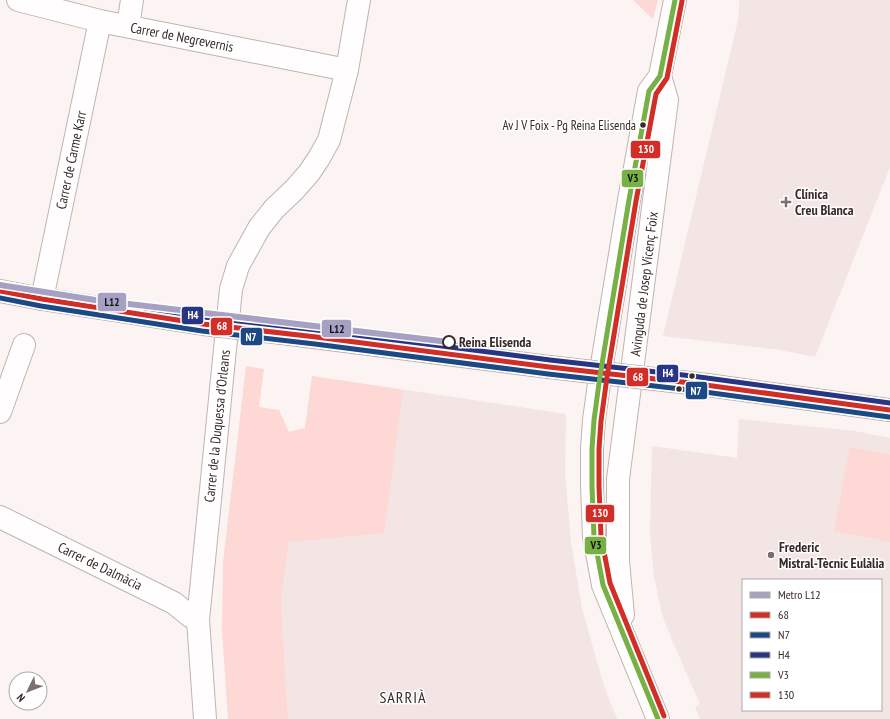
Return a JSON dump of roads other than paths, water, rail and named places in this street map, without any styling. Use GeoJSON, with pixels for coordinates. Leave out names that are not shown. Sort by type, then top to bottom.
{"type":"FeatureCollection","features":[{"type":"Feature","properties":{"kind":"street","name":"Carrer de Negrevernis"},"geometry":{"type":"LineString","coordinates":[[18,0],[100,21],[347,70]]}},
{"type":"Feature","properties":{"kind":"street"},"geometry":{"type":"LineString","coordinates":[[128,26],[132,0]]}},
{"type":"Feature","properties":{"kind":"street","name":"Carrer de la Duquessa d'Orleans"},"geometry":{"type":"LineString","coordinates":[[204,719],[198,620],[231,289],[238,266],[259,228],[274,209],[309,173],[320,158],[329,140],[347,70],[359,0]]}},
{"type":"Feature","properties":{"kind":"street","name":"Avinguda de Josep Vicenç Foix"},"geometry":{"type":"LineString","coordinates":[[658,719],[603,585],[594,538],[592,486],[593,434],[600,376],[649,90],[660,76],[675,0]]}},
{"type":"Feature","properties":{"kind":"street","name":"Carrer de Carme Karr"},"geometry":{"type":"LineString","coordinates":[[42,299],[100,21]]}},
{"type":"Feature","properties":{"kind":"street","name":"Avinguda de Josep Vicenç Foix"},"geometry":{"type":"LineString","coordinates":[[625,636],[618,561],[618,479],[667,100],[660,76]]}},
{"type":"Feature","properties":{"kind":"street"},"geometry":{"type":"LineString","coordinates":[[0,291],[203,324],[707,385],[890,410]]}},
{"type":"Feature","properties":{"kind":"street"},"geometry":{"type":"LineString","coordinates":[[0,412],[24,345]]}},
{"type":"Feature","properties":{"kind":"street","name":"Carrer de Dalmàcia"},"geometry":{"type":"LineString","coordinates":[[0,517],[174,603],[190,616],[198,620]]}},
{"type":"Feature","properties":{"kind":"metro line","name":"L12"},"geometry":{"type":"LineString","coordinates":[[0,285],[95,300],[449,342]]}},
{"type":"Feature","properties":{"kind":"place","name":"Av J V Foix - Pg Reina Elisenda"},"geometry":{"type":"Point","coordinates":[643,125]}},
{"type":"Feature","properties":{"kind":"place","name":"Clínica Creu Blanca"},"geometry":{"type":"Point","coordinates":[786,202]}},
{"type":"Feature","properties":{"kind":"place","name":"Reina Elisenda"},"geometry":{"type":"Point","coordinates":[449,342]}},
{"type":"Feature","properties":{"kind":"place","name":"Frederic Mistral-Tècnic Eulàlia"},"geometry":{"type":"Point","coordinates":[771,555]}},
{"type":"Feature","properties":{"kind":"district","name":"SARRIÀ"},"geometry":{"type":"Point","coordinates":[403,697]}}]}
